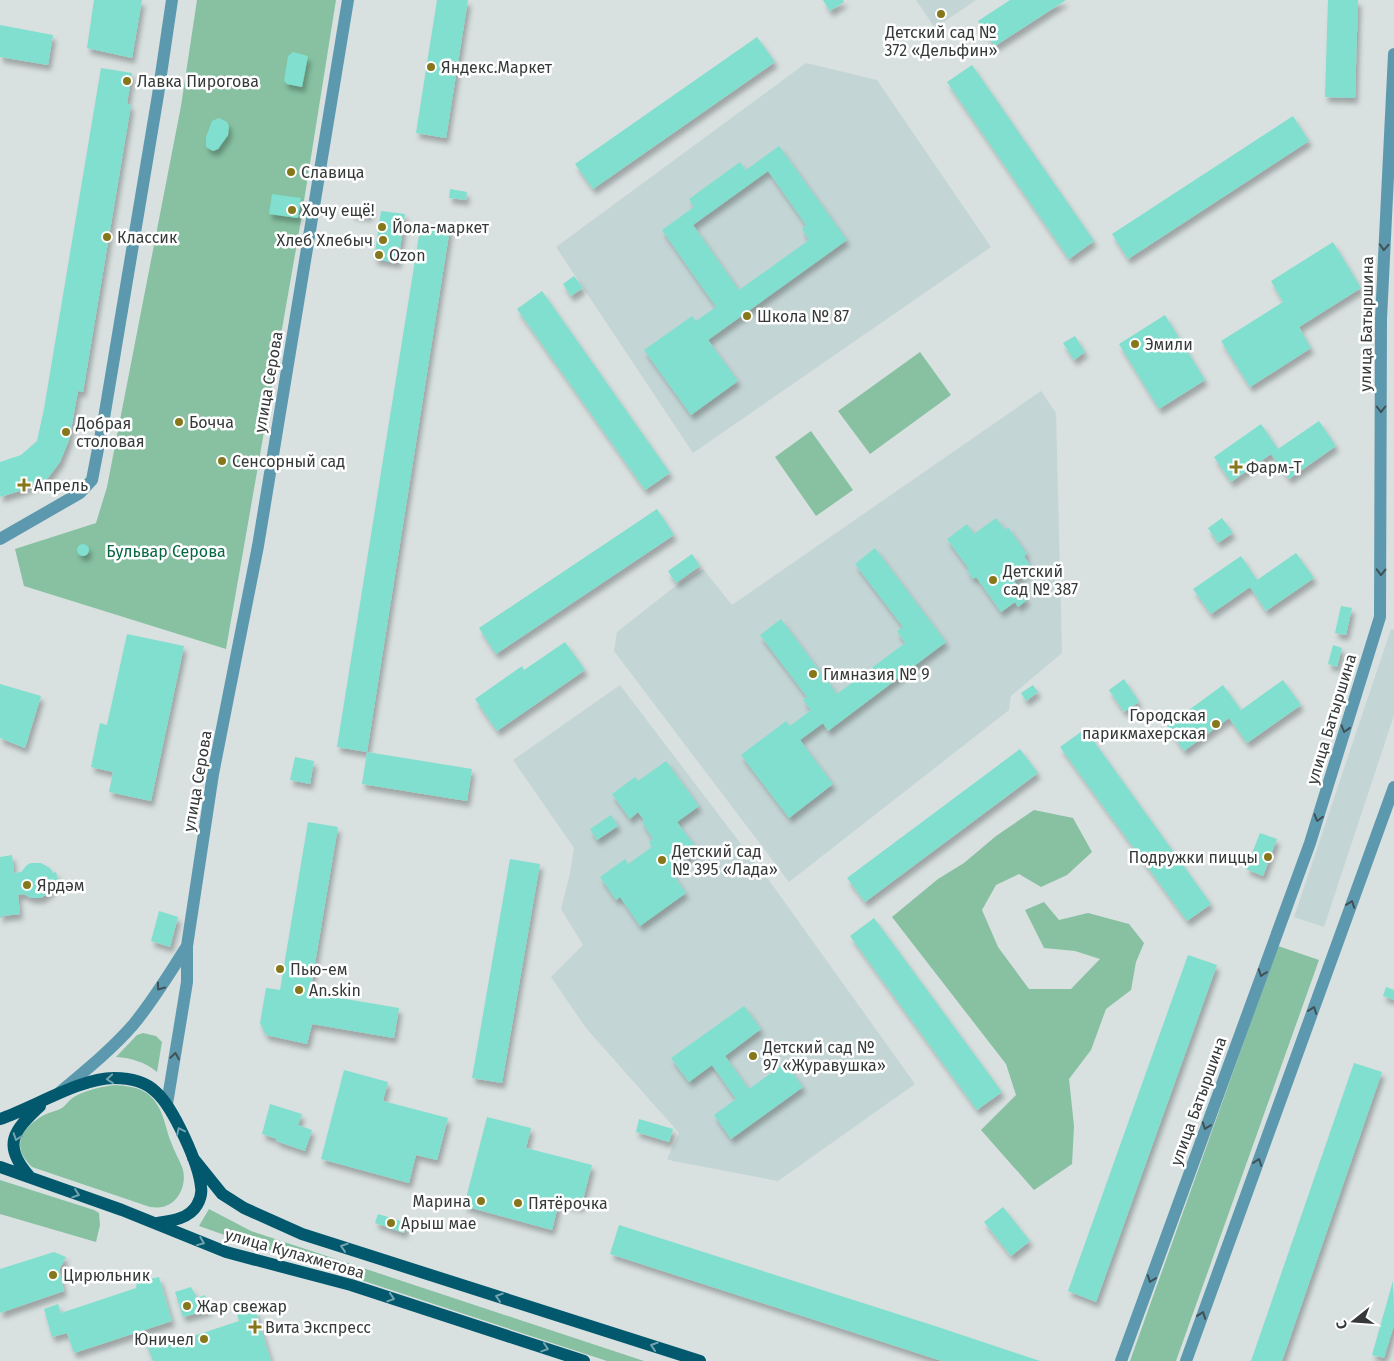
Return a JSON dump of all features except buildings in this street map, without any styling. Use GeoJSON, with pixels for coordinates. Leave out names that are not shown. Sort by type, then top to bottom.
{"type":"FeatureCollection","features":[{"type":"Feature","properties":{"kind":"main road"},"geometry":{"type":"LineString","coordinates":[[0,1119],[58,1093],[91,1082],[113,1078],[139,1081],[155,1090],[167,1104],[193,1158],[201,1189],[196,1206],[189,1214],[177,1220],[156,1223]]}},
{"type":"Feature","properties":{"kind":"main road"},"geometry":{"type":"LineString","coordinates":[[30,1178],[17,1163],[13,1148],[16,1134],[24,1121],[46,1100]]}},
{"type":"Feature","properties":{"kind":"main road","name":"улица Кулахметова"},"geometry":{"type":"LineString","coordinates":[[193,1158],[222,1194],[244,1208],[302,1234],[700,1361]]}},
{"type":"Feature","properties":{"kind":"main road","name":"улица Кулахметова"},"geometry":{"type":"LineString","coordinates":[[0,1167],[156,1223],[226,1252],[351,1285],[584,1361]]}},
{"type":"Feature","properties":{"kind":"street"},"geometry":{"type":"LineString","coordinates":[[0,540],[80,493],[92,480],[172,0]]}},
{"type":"Feature","properties":{"kind":"street","name":"улица Серова"},"geometry":{"type":"LineString","coordinates":[[167,1104],[187,982],[187,946],[213,774],[258,546],[348,0]]}},
{"type":"Feature","properties":{"kind":"street","name":"улица Батыршина"},"geometry":{"type":"LineString","coordinates":[[1121,1361],[1310,843],[1380,617],[1381,319],[1392,146],[1394,54]]}},
{"type":"Feature","properties":{"kind":"street"},"geometry":{"type":"LineString","coordinates":[[1186,1361],[1394,787]]}},
{"type":"Feature","properties":{"kind":"street","name":"улица Серова"},"geometry":{"type":"LineString","coordinates":[[58,1093],[96,1062],[133,1025],[187,946]]}},
{"type":"Feature","properties":{"kind":"shaded area","name":"Детский сад № 372 «Дельфин»"},"geometry":{"type":"Polygon","coordinates":[[[916,0],[976,0],[935,28],[916,0]]]}},
{"type":"Feature","properties":{"kind":"shaded area","name":"Школа № 87"},"geometry":{"type":"Polygon","coordinates":[[[806,63],[877,80],[991,247],[693,453],[556,247],[806,63]]]}},
{"type":"Feature","properties":{"kind":"shaded area","name":"Гимназия № 9"},"geometry":{"type":"Polygon","coordinates":[[[1041,391],[1056,413],[1062,653],[1011,696],[1009,710],[789,882],[614,651],[617,632],[673,588],[703,569],[732,605],[1041,391]]]}},
{"type":"Feature","properties":{"kind":"shaded area"},"geometry":{"type":"Polygon","coordinates":[[[1391,629],[1394,630],[1394,715],[1324,927],[1294,917],[1391,629]]]}},
{"type":"Feature","properties":{"kind":"shaded area"},"geometry":{"type":"Polygon","coordinates":[[[620,685],[776,890],[915,1084],[778,1181],[667,1159],[679,1133],[586,1028],[551,977],[583,945],[561,909],[574,848],[513,760],[620,685]]]}},
{"type":"Feature","properties":{"kind":"green space","name":"Бульвар Серова"},"geometry":{"type":"Polygon","coordinates":[[[197,0],[336,0],[300,226],[226,649],[24,586],[15,549],[96,523],[107,487],[181,106],[197,0]]]}},
{"type":"Feature","properties":{"kind":"green space"},"geometry":{"type":"Polygon","coordinates":[[[920,352],[951,395],[870,454],[838,411],[920,352]]]}},
{"type":"Feature","properties":{"kind":"green space"},"geometry":{"type":"Polygon","coordinates":[[[811,431],[853,490],[816,516],[775,457],[811,431]]]}},
{"type":"Feature","properties":{"kind":"green space"},"geometry":{"type":"Polygon","coordinates":[[[1034,810],[1073,818],[1092,852],[1067,875],[1041,887],[1019,874],[996,885],[982,910],[998,947],[1029,989],[1071,989],[1100,959],[1075,951],[1044,948],[1025,910],[1044,902],[1059,920],[1088,913],[1129,924],[1144,943],[1136,962],[1131,990],[1106,1009],[1091,1050],[1069,1079],[1074,1126],[1072,1164],[1034,1190],[981,1130],[1016,1095],[1006,1064],[892,917],[938,879],[964,863],[996,836],[1034,810]]]}},
{"type":"Feature","properties":{"kind":"green space"},"geometry":{"type":"Polygon","coordinates":[[[1278,946],[1319,960],[1176,1361],[1130,1361],[1278,946]]]}},
{"type":"Feature","properties":{"kind":"green space"},"geometry":{"type":"Polygon","coordinates":[[[143,1033],[156,1036],[162,1042],[157,1072],[138,1061],[116,1057],[137,1035],[143,1033]]]}},
{"type":"Feature","properties":{"kind":"green space"},"geometry":{"type":"Polygon","coordinates":[[[115,1085],[132,1087],[148,1094],[163,1116],[172,1145],[184,1173],[181,1192],[168,1205],[150,1207],[32,1167],[21,1152],[21,1138],[29,1126],[36,1120],[62,1108],[72,1098],[93,1089],[115,1085]]]}},
{"type":"Feature","properties":{"kind":"green space"},"geometry":{"type":"Polygon","coordinates":[[[0,1180],[99,1213],[100,1225],[96,1242],[0,1214],[0,1180]]]}},
{"type":"Feature","properties":{"kind":"green space"},"geometry":{"type":"Polygon","coordinates":[[[209,1209],[251,1231],[644,1361],[607,1361],[199,1226],[209,1209]]]}},
{"type":"Feature","properties":{"kind":"place","name":"Детский сад № 372 «Дельфин»"},"geometry":{"type":"Point","coordinates":[941,14]}},
{"type":"Feature","properties":{"kind":"place","name":"Яндекс.Маркет"},"geometry":{"type":"Point","coordinates":[431,67]}},
{"type":"Feature","properties":{"kind":"place","name":"Лавка Пирогова"},"geometry":{"type":"Point","coordinates":[127,81]}},
{"type":"Feature","properties":{"kind":"place","name":"Славица"},"geometry":{"type":"Point","coordinates":[291,172]}},
{"type":"Feature","properties":{"kind":"place","name":"Хочу ещё!"},"geometry":{"type":"Point","coordinates":[292,210]}},
{"type":"Feature","properties":{"kind":"place","name":"Йола-маркет"},"geometry":{"type":"Point","coordinates":[382,227]}},
{"type":"Feature","properties":{"kind":"place","name":"Классик"},"geometry":{"type":"Point","coordinates":[107,237]}},
{"type":"Feature","properties":{"kind":"place","name":"Хлеб Хлебыч"},"geometry":{"type":"Point","coordinates":[383,240]}},
{"type":"Feature","properties":{"kind":"place","name":"Ozon"},"geometry":{"type":"Point","coordinates":[379,255]}},
{"type":"Feature","properties":{"kind":"place","name":"Школа № 87"},"geometry":{"type":"Point","coordinates":[747,316]}},
{"type":"Feature","properties":{"kind":"place","name":"Эмили"},"geometry":{"type":"Point","coordinates":[1135,344]}},
{"type":"Feature","properties":{"kind":"place","name":"Бочча"},"geometry":{"type":"Point","coordinates":[179,422]}},
{"type":"Feature","properties":{"kind":"place","name":"Добрая столовая"},"geometry":{"type":"Point","coordinates":[66,432]}},
{"type":"Feature","properties":{"kind":"place","name":"Сенсорный сад"},"geometry":{"type":"Point","coordinates":[222,461]}},
{"type":"Feature","properties":{"kind":"place","name":"Фарм-Т"},"geometry":{"type":"Point","coordinates":[1236,467]}},
{"type":"Feature","properties":{"kind":"place","name":"Апрель"},"geometry":{"type":"Point","coordinates":[24,485]}},
{"type":"Feature","properties":{"kind":"place","name":"Детский сад № 387"},"geometry":{"type":"Point","coordinates":[993,580]}},
{"type":"Feature","properties":{"kind":"place","name":"Гимназия № 9"},"geometry":{"type":"Point","coordinates":[813,674]}},
{"type":"Feature","properties":{"kind":"place","name":"Городская парикмахерская"},"geometry":{"type":"Point","coordinates":[1216,724]}},
{"type":"Feature","properties":{"kind":"place","name":"Подружки пиццы"},"geometry":{"type":"Point","coordinates":[1268,857]}},
{"type":"Feature","properties":{"kind":"place","name":"Детский сад № 395 «Лада»"},"geometry":{"type":"Point","coordinates":[662,860]}},
{"type":"Feature","properties":{"kind":"place","name":"Ярдәм"},"geometry":{"type":"Point","coordinates":[27,885]}},
{"type":"Feature","properties":{"kind":"place","name":"Пью-ем"},"geometry":{"type":"Point","coordinates":[280,969]}},
{"type":"Feature","properties":{"kind":"place","name":"An.skin"},"geometry":{"type":"Point","coordinates":[299,990]}},
{"type":"Feature","properties":{"kind":"place","name":"Детский сад № 97 «Журавушка»"},"geometry":{"type":"Point","coordinates":[753,1056]}},
{"type":"Feature","properties":{"kind":"place","name":"Марина"},"geometry":{"type":"Point","coordinates":[481,1201]}},
{"type":"Feature","properties":{"kind":"place","name":"Пятёрочка"},"geometry":{"type":"Point","coordinates":[518,1203]}},
{"type":"Feature","properties":{"kind":"place","name":"Арыш мае"},"geometry":{"type":"Point","coordinates":[391,1223]}},
{"type":"Feature","properties":{"kind":"place","name":"Цирюльник"},"geometry":{"type":"Point","coordinates":[53,1275]}},
{"type":"Feature","properties":{"kind":"place","name":"Жар свежар"},"geometry":{"type":"Point","coordinates":[187,1306]}},
{"type":"Feature","properties":{"kind":"place","name":"Вита Экспресс"},"geometry":{"type":"Point","coordinates":[255,1327]}},
{"type":"Feature","properties":{"kind":"place","name":"Юничел"},"geometry":{"type":"Point","coordinates":[204,1339]}}]}
